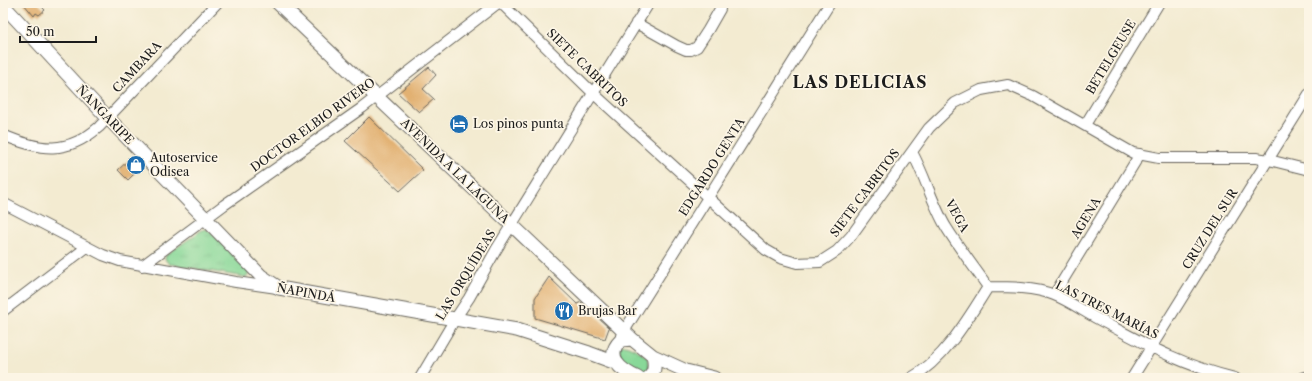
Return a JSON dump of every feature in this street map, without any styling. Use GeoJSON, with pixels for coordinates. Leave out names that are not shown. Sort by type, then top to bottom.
{"type":"FeatureCollection","features":[{"type":"Feature","properties":{"kind":"street","name":"CAMBARA"},"geometry":{"type":"LineString","coordinates":[[3,135],[38,147],[57,148],[70,146],[81,140],[93,132],[217,3]]}},
{"type":"Feature","properties":{"kind":"street","name":"AVENIDA A LA LAGUNA"},"geometry":{"type":"LineString","coordinates":[[278,3],[512,225],[653,356]]}},
{"type":"Feature","properties":{"kind":"street","name":"DOCTOR ELBIO RIVERO"},"geometry":{"type":"LineString","coordinates":[[142,266],[377,96],[499,3]]}},
{"type":"Feature","properties":{"kind":"street","name":"SIETE CABRITOS"},"geometry":{"type":"LineString","coordinates":[[499,3],[593,93],[766,250],[780,258],[797,263],[820,262],[837,251],[851,236],[929,128],[955,103],[981,90],[1008,85],[1033,96],[1133,152],[1140,154],[1159,158],[1256,158],[1309,170]]}},
{"type":"Feature","properties":{"kind":"street","name":"LAS ORQUÍDEAS"},"geometry":{"type":"LineString","coordinates":[[420,378],[512,225],[649,3]]}},
{"type":"Feature","properties":{"kind":"street"},"geometry":{"type":"LineString","coordinates":[[636,23],[677,46],[686,50],[691,50],[697,47],[708,30],[720,9],[720,3]]}},
{"type":"Feature","properties":{"kind":"street","name":"EDGARDO GENTA"},"geometry":{"type":"LineString","coordinates":[[628,334],[707,197],[830,3]]}},
{"type":"Feature","properties":{"kind":"street","name":"BETELGEUSE"},"geometry":{"type":"LineString","coordinates":[[1085,125],[1159,3]]}},
{"type":"Feature","properties":{"kind":"street","name":"ÑANGARIPE"},"geometry":{"type":"LineString","coordinates":[[3,5],[107,117],[261,276],[279,288]]}},
{"type":"Feature","properties":{"kind":"street","name":"CRUZ DEL SUR"},"geometry":{"type":"LineString","coordinates":[[1132,378],[1309,94]]}},
{"type":"Feature","properties":{"kind":"street","name":"VEGA"},"geometry":{"type":"LineString","coordinates":[[912,152],[946,226],[988,287]]}},
{"type":"Feature","properties":{"kind":"street","name":"AGENA"},"geometry":{"type":"LineString","coordinates":[[1054,295],[1140,154]]}},
{"type":"Feature","properties":{"kind":"street","name":"ÑAPINDÁ"},"geometry":{"type":"LineString","coordinates":[[3,203],[87,247],[120,261],[516,330],[589,353],[638,378]]}},
{"type":"Feature","properties":{"kind":"street"},"geometry":{"type":"LineString","coordinates":[[3,311],[87,247]]}},
{"type":"Feature","properties":{"kind":"street"},"geometry":{"type":"LineString","coordinates":[[911,378],[921,372],[942,353],[988,287]]}},
{"type":"Feature","properties":{"kind":"street","name":"LAS TRES MARÍAS"},"geometry":{"type":"LineString","coordinates":[[988,287],[1008,287],[1054,295],[1151,348],[1184,363],[1235,378]]}},
{"type":"Feature","properties":{"kind":"street"},"geometry":{"type":"LineString","coordinates":[[619,369],[613,352],[616,344],[628,334]]}},
{"type":"Feature","properties":{"kind":"street"},"geometry":{"type":"LineString","coordinates":[[653,356],[686,371],[714,378]]}},
{"type":"Feature","properties":{"kind":"street"},"geometry":{"type":"LineString","coordinates":[[650,376],[655,365],[653,356]]}},
{"type":"Feature","properties":{"kind":"street"},"geometry":{"type":"LineString","coordinates":[[650,376],[686,371]]}},
{"type":"Feature","properties":{"kind":"street"},"geometry":{"type":"LineString","coordinates":[[1302,378],[1309,376]]}},
{"type":"Feature","properties":{"kind":"green space"},"geometry":{"type":"Polygon","coordinates":[[[206,229],[211,232],[248,271],[249,274],[247,277],[169,264],[165,259],[166,255],[202,230],[206,229]]]}},
{"type":"Feature","properties":{"kind":"green space"},"geometry":{"type":"Polygon","coordinates":[[[626,345],[647,357],[649,368],[645,372],[635,371],[620,358],[620,346],[626,345]]]}},
{"type":"Feature","properties":{"kind":"building"},"geometry":{"type":"Polygon","coordinates":[[[23,3],[38,3],[45,10],[39,15],[36,13],[34,16],[23,3]]]}},
{"type":"Feature","properties":{"kind":"building"},"geometry":{"type":"Polygon","coordinates":[[[429,67],[436,75],[423,89],[434,99],[419,112],[398,93],[429,67]]]}},
{"type":"Feature","properties":{"kind":"building"},"geometry":{"type":"Polygon","coordinates":[[[369,117],[423,170],[400,191],[345,141],[369,117]]]}},
{"type":"Feature","properties":{"kind":"building"},"geometry":{"type":"Polygon","coordinates":[[[132,157],[141,167],[128,180],[118,170],[132,157]]]}},
{"type":"Feature","properties":{"kind":"building","name":"Brujas Bar"},"geometry":{"type":"Polygon","coordinates":[[[549,277],[577,304],[581,302],[609,328],[605,339],[535,318],[535,298],[549,277]]]}},
{"type":"Feature","properties":{"kind":"place","name":"Los pinos punta"},"geometry":{"type":"Point","coordinates":[459,124]}},
{"type":"Feature","properties":{"kind":"place","name":"Autoservice Odisea"},"geometry":{"type":"Point","coordinates":[136,165]}},
{"type":"Feature","properties":{"kind":"place","name":"Brujas Bar"},"geometry":{"type":"Point","coordinates":[564,311]}},
{"type":"Feature","properties":{"kind":"district","name":"LAS DELICIAS"},"geometry":{"type":"Point","coordinates":[860,82]}}]}
